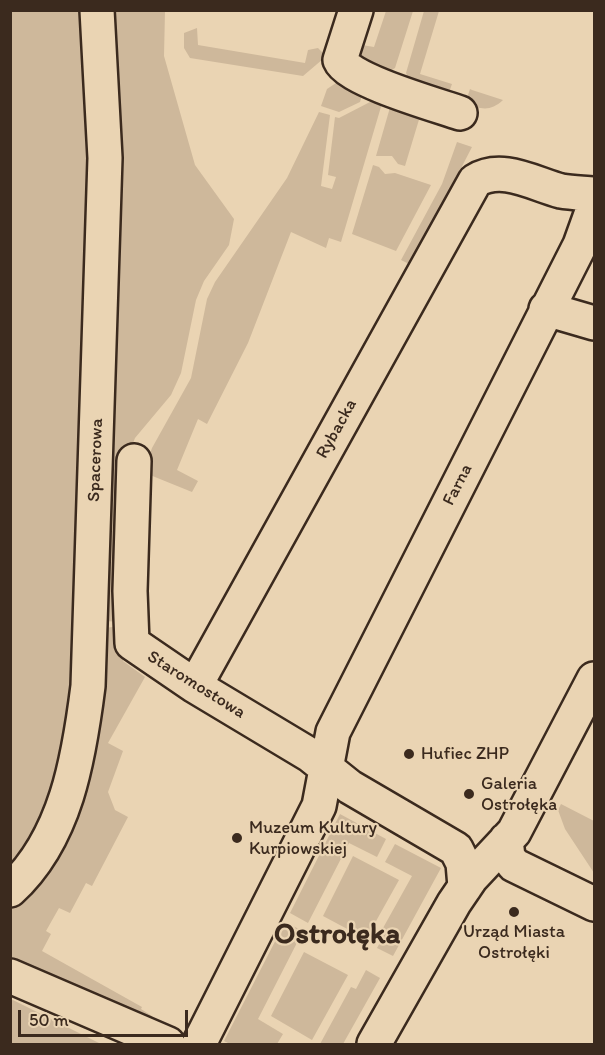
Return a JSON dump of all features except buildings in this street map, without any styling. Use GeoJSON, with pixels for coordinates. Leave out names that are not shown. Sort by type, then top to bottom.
{"type":"FeatureCollection","features":[{"type":"Feature","properties":{"kind":"street","name":"Spacerowa"},"geometry":{"type":"LineString","coordinates":[[10,890],[46,848],[58,823],[80,740],[88,686],[105,158],[98,10]]}},
{"type":"Feature","properties":{"kind":"street"},"geometry":{"type":"LineString","coordinates":[[356,10],[340,60],[348,71],[460,113]]}},
{"type":"Feature","properties":{"kind":"street","name":"Rybacka"},"geometry":{"type":"LineString","coordinates":[[195,686],[475,181],[484,176],[505,174],[564,192],[594,194]]}},
{"type":"Feature","properties":{"kind":"street","name":"Farna"},"geometry":{"type":"LineString","coordinates":[[199,1044],[319,806],[324,765],[333,732],[580,245],[594,206]]}},
{"type":"Feature","properties":{"kind":"street"},"geometry":{"type":"LineString","coordinates":[[546,309],[594,323]]}},
{"type":"Feature","properties":{"kind":"street","name":"Staromostowa"},"geometry":{"type":"LineString","coordinates":[[134,461],[130,634],[132,643],[195,686],[324,765],[350,787],[456,849],[463,863],[465,887]]}},
{"type":"Feature","properties":{"kind":"street"},"geometry":{"type":"LineString","coordinates":[[374,1044],[465,887],[514,832],[594,680]]}},
{"type":"Feature","properties":{"kind":"street"},"geometry":{"type":"LineString","coordinates":[[496,850],[508,857],[514,865],[594,904]]}},
{"type":"Feature","properties":{"kind":"street"},"geometry":{"type":"LineString","coordinates":[[10,976],[168,1044]]}},
{"type":"Feature","properties":{"kind":"shaded area"},"geometry":{"type":"Polygon","coordinates":[[[11,11],[87,11],[90,149],[74,695],[53,791],[31,843],[11,869],[11,11]]]}},
{"type":"Feature","properties":{"kind":"shaded area"},"geometry":{"type":"Polygon","coordinates":[[[109,11],[165,11],[164,56],[195,165],[234,219],[229,245],[204,281],[196,300],[181,373],[171,395],[135,438],[130,451],[124,622],[103,621],[109,11]]]}},
{"type":"Feature","properties":{"kind":"shaded area"},"geometry":{"type":"Polygon","coordinates":[[[386,11],[413,11],[395,68],[383,76],[354,52],[362,45],[374,47],[386,11]]]}},
{"type":"Feature","properties":{"kind":"shaded area"},"geometry":{"type":"Polygon","coordinates":[[[424,11],[439,11],[420,74],[452,84],[447,98],[409,81],[406,73],[424,11]]]}},
{"type":"Feature","properties":{"kind":"shaded area"},"geometry":{"type":"Polygon","coordinates":[[[197,28],[198,45],[305,63],[308,50],[318,48],[323,53],[323,59],[303,76],[190,58],[184,48],[184,33],[197,28]]]}},
{"type":"Feature","properties":{"kind":"shaded area"},"geometry":{"type":"Polygon","coordinates":[[[339,81],[365,86],[360,102],[339,112],[321,106],[327,89],[339,81]]]}},
{"type":"Feature","properties":{"kind":"shaded area"},"geometry":{"type":"Polygon","coordinates":[[[470,89],[503,100],[490,108],[465,104],[470,89]]]}},
{"type":"Feature","properties":{"kind":"shaded area"},"geometry":{"type":"Polygon","coordinates":[[[372,95],[383,100],[341,242],[329,238],[326,248],[291,232],[248,343],[207,424],[198,419],[177,470],[198,481],[192,492],[150,475],[146,465],[152,448],[191,378],[207,299],[215,282],[287,178],[319,112],[330,115],[321,186],[332,189],[336,177],[328,175],[335,117],[339,118],[370,102],[372,95]]]}},
{"type":"Feature","properties":{"kind":"shaded area"},"geometry":{"type":"Polygon","coordinates":[[[391,104],[421,113],[405,166],[398,164],[392,156],[376,156],[391,104]]]}},
{"type":"Feature","properties":{"kind":"shaded area"},"geometry":{"type":"Polygon","coordinates":[[[457,142],[472,147],[411,265],[401,260],[442,184],[457,142]]]}},
{"type":"Feature","properties":{"kind":"shaded area"},"geometry":{"type":"Polygon","coordinates":[[[373,165],[379,167],[385,174],[395,173],[431,185],[396,251],[352,234],[373,165]]]}},
{"type":"Feature","properties":{"kind":"shaded area"},"geometry":{"type":"Polygon","coordinates":[[[123,626],[123,661],[145,677],[108,743],[123,751],[108,792],[115,810],[128,817],[92,886],[86,883],[70,913],[59,908],[46,931],[51,934],[42,951],[142,1007],[141,1009],[152,1016],[155,1021],[11,962],[11,909],[45,876],[68,835],[103,628],[123,626]]]}},
{"type":"Feature","properties":{"kind":"shaded area"},"geometry":{"type":"Polygon","coordinates":[[[561,804],[594,821],[594,873],[565,829],[558,810],[561,804]]]}},
{"type":"Feature","properties":{"kind":"shaded area"},"geometry":{"type":"Polygon","coordinates":[[[340,814],[386,839],[377,857],[349,843],[308,923],[290,913],[340,814]]]}},
{"type":"Feature","properties":{"kind":"shaded area"},"geometry":{"type":"Polygon","coordinates":[[[395,844],[441,868],[393,956],[377,948],[382,939],[378,937],[412,876],[385,862],[395,844]]]}},
{"type":"Feature","properties":{"kind":"shaded area"},"geometry":{"type":"Polygon","coordinates":[[[353,856],[399,880],[366,939],[323,916],[353,856]]]}},
{"type":"Feature","properties":{"kind":"shaded area"},"geometry":{"type":"Polygon","coordinates":[[[285,922],[303,931],[258,1019],[283,1034],[277,1044],[230,1044],[224,1041],[285,922]]]}},
{"type":"Feature","properties":{"kind":"shaded area"},"geometry":{"type":"Polygon","coordinates":[[[304,952],[348,975],[312,1040],[271,1016],[304,952]]]}},
{"type":"Feature","properties":{"kind":"shaded area"},"geometry":{"type":"Polygon","coordinates":[[[366,970],[380,978],[343,1044],[320,1044],[351,987],[356,989],[366,970]]]}},
{"type":"Feature","properties":{"kind":"shaded area"},"geometry":{"type":"Polygon","coordinates":[[[11,999],[101,1044],[11,1044],[11,999]]]}},
{"type":"Feature","properties":{"kind":"place","name":"Hufiec ZHP"},"geometry":{"type":"Point","coordinates":[409,754]}},
{"type":"Feature","properties":{"kind":"place","name":"Galeria Ostrołęka"},"geometry":{"type":"Point","coordinates":[469,794]}},
{"type":"Feature","properties":{"kind":"place","name":"Muzeum Kultury Kurpiowskiej"},"geometry":{"type":"Point","coordinates":[237,838]}},
{"type":"Feature","properties":{"kind":"place","name":"Urząd Miasta Ostrołęki"},"geometry":{"type":"Point","coordinates":[514,912]}},
{"type":"Feature","properties":{"kind":"district","name":"Ostrołęka"},"geometry":{"type":"Point","coordinates":[337,935]}}]}
